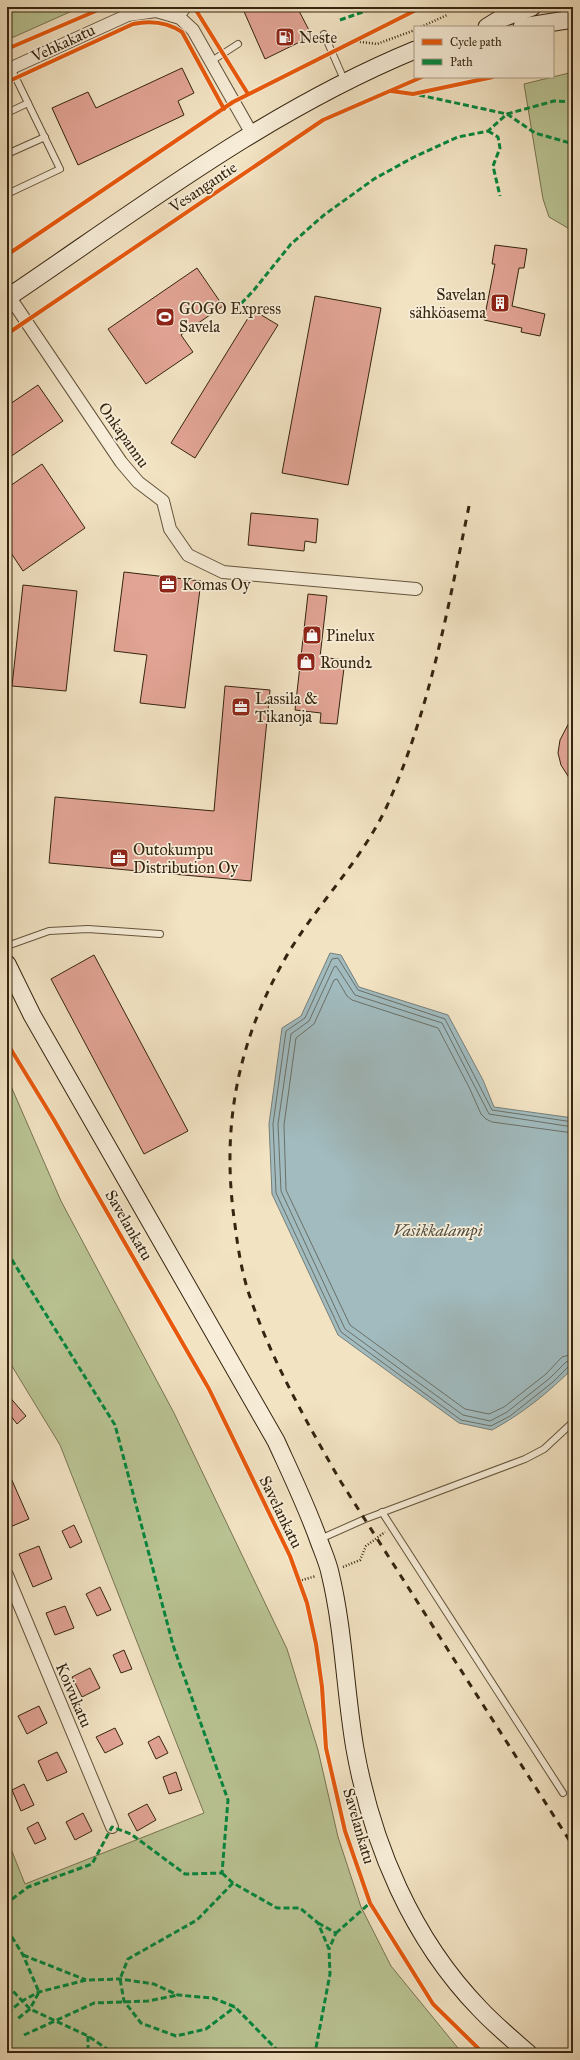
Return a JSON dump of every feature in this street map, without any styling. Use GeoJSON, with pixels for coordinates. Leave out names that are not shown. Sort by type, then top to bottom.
{"type":"FeatureCollection","features":[{"type":"Feature","properties":{"kind":"main road"},"geometry":{"type":"LineString","coordinates":[[488,26],[532,7]]}},
{"type":"Feature","properties":{"kind":"main road"},"geometry":{"type":"LineString","coordinates":[[528,26],[573,19]]}},
{"type":"Feature","properties":{"kind":"main road","name":"Vesangantie"},"geometry":{"type":"LineString","coordinates":[[8,297],[164,191],[252,134],[371,68],[414,50]]}},
{"type":"Feature","properties":{"kind":"main road","name":"Savelankatu"},"geometry":{"type":"LineString","coordinates":[[7,964],[32,1015],[59,1064],[276,1442],[306,1506],[330,1572],[340,1620],[355,1748],[369,1813],[396,1886],[418,1927],[442,1965],[480,2009],[528,2053]]}},
{"type":"Feature","properties":{"kind":"street","name":"Vehkakatu"},"geometry":{"type":"LineString","coordinates":[[9,68],[128,15],[156,11],[180,18]]}},
{"type":"Feature","properties":{"kind":"street"},"geometry":{"type":"LineString","coordinates":[[180,18],[192,30],[252,134]]}},
{"type":"Feature","properties":{"kind":"street","name":"Onkapannu"},"geometry":{"type":"LineString","coordinates":[[8,297],[121,462],[138,482],[163,502],[170,529],[188,555],[223,572],[416,590]]}},
{"type":"Feature","properties":{"kind":"street","name":"Koivukatu"},"geometry":{"type":"LineString","coordinates":[[7,1575],[112,1827]]}},
{"type":"Feature","properties":{"kind":"lane"},"geometry":{"type":"LineString","coordinates":[[180,18],[189,7]]}},
{"type":"Feature","properties":{"kind":"lane"},"geometry":{"type":"LineString","coordinates":[[324,34],[345,82]]}},
{"type":"Feature","properties":{"kind":"lane"},"geometry":{"type":"LineString","coordinates":[[210,62],[238,44]]}},
{"type":"Feature","properties":{"kind":"lane"},"geometry":{"type":"LineString","coordinates":[[7,194],[60,169],[9,68]]}},
{"type":"Feature","properties":{"kind":"lane"},"geometry":{"type":"LineString","coordinates":[[7,113],[28,103]]}},
{"type":"Feature","properties":{"kind":"lane"},"geometry":{"type":"LineString","coordinates":[[7,154],[45,137]]}},
{"type":"Feature","properties":{"kind":"lane"},"geometry":{"type":"LineString","coordinates":[[7,946],[49,931],[88,929],[160,934]]}},
{"type":"Feature","properties":{"kind":"lane"},"geometry":{"type":"LineString","coordinates":[[319,1540],[382,1512],[525,1459],[544,1449],[573,1422]]}},
{"type":"Feature","properties":{"kind":"lane"},"geometry":{"type":"LineString","coordinates":[[382,1512],[563,1793]]}},
{"type":"Feature","properties":{"kind":"path"},"geometry":{"type":"LineString","coordinates":[[424,26],[446,15]]}},
{"type":"Feature","properties":{"kind":"path"},"geometry":{"type":"LineString","coordinates":[[354,41],[377,44],[414,30]]}},
{"type":"Feature","properties":{"kind":"path"},"geometry":{"type":"LineString","coordinates":[[332,52],[361,37]]}},
{"type":"Feature","properties":{"kind":"path"},"geometry":{"type":"LineString","coordinates":[[299,1581],[330,1572],[360,1560],[366,1546],[392,1528]]}},
{"type":"Feature","properties":{"kind":"path"},"geometry":{"type":"LineString","coordinates":[[297,1575],[302,1588]]}},
{"type":"Feature","properties":{"kind":"green space"},"geometry":{"type":"Polygon","coordinates":[[[7,7],[81,7],[7,40],[7,7]]]}},
{"type":"Feature","properties":{"kind":"green space"},"geometry":{"type":"Polygon","coordinates":[[[573,72],[573,231],[549,217],[543,199],[524,84],[554,78],[554,77],[573,72]]]}},
{"type":"Feature","properties":{"kind":"green space"},"geometry":{"type":"Polygon","coordinates":[[[7,1077],[61,1201],[174,1413],[287,1649],[318,1750],[338,1837],[361,1907],[391,1966],[462,2053],[7,2053],[7,1839],[25,1884],[204,1813],[60,1445],[7,1358],[7,1077]]]}},
{"type":"Feature","properties":{"kind":"water","name":"Vasikkalampi"},"geometry":{"type":"Polygon","coordinates":[[[330,953],[341,955],[359,987],[448,1015],[483,1080],[494,1107],[573,1118],[573,1368],[535,1402],[492,1430],[459,1423],[338,1335],[272,1194],[269,1124],[282,1028],[301,1016],[330,953]]]}},
{"type":"Feature","properties":{"kind":"building"},"geometry":{"type":"Polygon","coordinates":[[[242,7],[297,7],[312,36],[265,59],[242,7]]]}},
{"type":"Feature","properties":{"kind":"building"},"geometry":{"type":"Polygon","coordinates":[[[182,68],[194,93],[178,101],[184,115],[78,165],[52,108],[88,92],[96,108],[182,68]]]}},
{"type":"Feature","properties":{"kind":"building"},"geometry":{"type":"Polygon","coordinates":[[[495,245],[527,249],[524,268],[519,268],[512,306],[545,314],[540,336],[521,332],[522,328],[484,320],[495,264],[492,264],[495,245]]]}},
{"type":"Feature","properties":{"kind":"building","name":"GOGO Express Savela"},"geometry":{"type":"Polygon","coordinates":[[[197,268],[223,306],[181,335],[193,352],[146,384],[108,329],[197,268]]]}},
{"type":"Feature","properties":{"kind":"building"},"geometry":{"type":"Polygon","coordinates":[[[315,296],[381,308],[348,485],[282,473],[315,296]]]}},
{"type":"Feature","properties":{"kind":"building"},"geometry":{"type":"Polygon","coordinates":[[[253,310],[278,325],[195,458],[171,443],[253,310]]]}},
{"type":"Feature","properties":{"kind":"building"},"geometry":{"type":"Polygon","coordinates":[[[38,385],[63,421],[7,459],[7,406],[38,385]]]}},
{"type":"Feature","properties":{"kind":"building"},"geometry":{"type":"Polygon","coordinates":[[[42,464],[85,528],[23,571],[7,547],[7,488],[42,464]]]}},
{"type":"Feature","properties":{"kind":"building"},"geometry":{"type":"Polygon","coordinates":[[[251,513],[318,519],[316,543],[305,541],[304,551],[248,545],[251,513]]]}},
{"type":"Feature","properties":{"kind":"building"},"geometry":{"type":"Polygon","coordinates":[[[124,572],[201,581],[185,708],[140,703],[147,655],[114,651],[124,572]]]}},
{"type":"Feature","properties":{"kind":"building"},"geometry":{"type":"Polygon","coordinates":[[[23,585],[77,591],[66,691],[12,686],[23,585]]]}},
{"type":"Feature","properties":{"kind":"building"},"geometry":{"type":"Polygon","coordinates":[[[308,594],[327,596],[320,657],[345,660],[337,724],[320,723],[321,713],[295,710],[308,594]]]}},
{"type":"Feature","properties":{"kind":"building"},"geometry":{"type":"Polygon","coordinates":[[[225,686],[270,690],[251,881],[49,863],[55,797],[214,811],[225,686]]]}},
{"type":"Feature","properties":{"kind":"building"},"geometry":{"type":"Polygon","coordinates":[[[573,715],[573,784],[561,765],[558,753],[560,740],[573,715]]]}},
{"type":"Feature","properties":{"kind":"building"},"geometry":{"type":"Polygon","coordinates":[[[94,955],[188,1131],[144,1154],[51,979],[94,955]]]}},
{"type":"Feature","properties":{"kind":"building"},"geometry":{"type":"Polygon","coordinates":[[[7,1394],[26,1416],[17,1424],[7,1411],[7,1394]]]}},
{"type":"Feature","properties":{"kind":"building"},"geometry":{"type":"Polygon","coordinates":[[[7,1469],[29,1519],[10,1527],[7,1521],[7,1469]]]}},
{"type":"Feature","properties":{"kind":"building"},"geometry":{"type":"Polygon","coordinates":[[[74,1525],[82,1542],[70,1548],[62,1531],[74,1525]]]}},
{"type":"Feature","properties":{"kind":"building"},"geometry":{"type":"Polygon","coordinates":[[[39,1546],[52,1579],[33,1587],[19,1554],[39,1546]]]}},
{"type":"Feature","properties":{"kind":"building"},"geometry":{"type":"Polygon","coordinates":[[[100,1587],[111,1610],[97,1616],[86,1594],[100,1587]]]}},
{"type":"Feature","properties":{"kind":"building"},"geometry":{"type":"Polygon","coordinates":[[[65,1606],[74,1628],[55,1635],[46,1613],[65,1606]]]}},
{"type":"Feature","properties":{"kind":"building"},"geometry":{"type":"Polygon","coordinates":[[[124,1650],[132,1669],[121,1673],[113,1655],[124,1650]]]}},
{"type":"Feature","properties":{"kind":"building"},"geometry":{"type":"Polygon","coordinates":[[[90,1668],[100,1688],[82,1697],[72,1677],[90,1668]]]}},
{"type":"Feature","properties":{"kind":"building"},"geometry":{"type":"Polygon","coordinates":[[[39,1706],[47,1723],[27,1734],[18,1716],[39,1706]]]}},
{"type":"Feature","properties":{"kind":"building"},"geometry":{"type":"Polygon","coordinates":[[[115,1728],[123,1744],[105,1753],[96,1737],[115,1728]]]}},
{"type":"Feature","properties":{"kind":"building"},"geometry":{"type":"Polygon","coordinates":[[[159,1736],[168,1753],[156,1759],[148,1742],[159,1736]]]}},
{"type":"Feature","properties":{"kind":"building"},"geometry":{"type":"Polygon","coordinates":[[[57,1752],[67,1772],[47,1781],[38,1761],[57,1752]]]}},
{"type":"Feature","properties":{"kind":"building"},"geometry":{"type":"Polygon","coordinates":[[[176,1772],[182,1790],[169,1794],[163,1777],[176,1772]]]}},
{"type":"Feature","properties":{"kind":"building"},"geometry":{"type":"Polygon","coordinates":[[[24,1784],[34,1805],[21,1811],[12,1790],[24,1784]]]}},
{"type":"Feature","properties":{"kind":"building"},"geometry":{"type":"Polygon","coordinates":[[[147,1804],[156,1820],[137,1831],[128,1814],[147,1804]]]}},
{"type":"Feature","properties":{"kind":"building"},"geometry":{"type":"Polygon","coordinates":[[[83,1813],[92,1831],[75,1840],[66,1822],[83,1813]]]}},
{"type":"Feature","properties":{"kind":"building"},"geometry":{"type":"Polygon","coordinates":[[[38,1822],[46,1839],[35,1844],[27,1828],[38,1822]]]}},
{"type":"Feature","properties":{"kind":"railway"},"geometry":{"type":"LineString","coordinates":[[469,506],[436,658],[415,733],[402,770],[387,806],[376,827],[350,867],[307,924],[282,964],[266,995],[253,1027],[243,1058],[236,1090],[230,1156],[231,1190],[239,1252],[247,1288],[279,1368],[341,1482],[573,1846]]}},
{"type":"Feature","properties":{"kind":"marked path"},"geometry":{"type":"LineString","coordinates":[[340,20],[377,7]]}},
{"type":"Feature","properties":{"kind":"marked path"},"geometry":{"type":"LineString","coordinates":[[419,95],[507,114],[535,133],[570,143],[573,141]]}},
{"type":"Feature","properties":{"kind":"marked path"},"geometry":{"type":"LineString","coordinates":[[235,310],[254,290],[291,244],[324,215],[374,179],[414,157],[458,137],[488,131],[507,114],[554,101],[573,102]]}},
{"type":"Feature","properties":{"kind":"marked path"},"geometry":{"type":"LineString","coordinates":[[488,131],[498,137],[500,148],[493,166],[500,196]]}},
{"type":"Feature","properties":{"kind":"marked path"},"geometry":{"type":"LineString","coordinates":[[570,143],[573,199]]}},
{"type":"Feature","properties":{"kind":"marked path"},"geometry":{"type":"LineString","coordinates":[[7,1252],[115,1425],[173,1645],[228,1800],[222,1873],[185,1874],[131,1834],[112,1827],[92,1864],[28,1887],[7,1903]]}},
{"type":"Feature","properties":{"kind":"marked path"},"geometry":{"type":"LineString","coordinates":[[222,1873],[233,1883],[277,1908],[300,1908],[318,1923],[329,1949],[330,1974],[315,2053]]}},
{"type":"Feature","properties":{"kind":"marked path"},"geometry":{"type":"LineString","coordinates":[[233,1883],[197,1920],[128,1959],[120,1979],[124,2001],[141,2023],[176,2036],[206,2029],[235,2007]]}},
{"type":"Feature","properties":{"kind":"marked path"},"geometry":{"type":"LineString","coordinates":[[336,1933],[370,1903]]}},
{"type":"Feature","properties":{"kind":"marked path"},"geometry":{"type":"LineString","coordinates":[[318,1923],[336,1933],[329,1949]]}},
{"type":"Feature","properties":{"kind":"marked path"},"geometry":{"type":"LineString","coordinates":[[7,1929],[23,1955],[39,1992],[30,2009],[16,2020]]}},
{"type":"Feature","properties":{"kind":"marked path"},"geometry":{"type":"LineString","coordinates":[[23,1955],[86,1980]]}},
{"type":"Feature","properties":{"kind":"marked path"},"geometry":{"type":"LineString","coordinates":[[7,2013],[22,2001],[39,1992],[86,1980],[120,1979],[154,1984],[178,1995],[213,1998],[235,2007],[280,2053]]}},
{"type":"Feature","properties":{"kind":"marked path"},"geometry":{"type":"LineString","coordinates":[[7,1985],[30,2009],[88,2036],[113,2053]]}},
{"type":"Feature","properties":{"kind":"marked path"},"geometry":{"type":"LineString","coordinates":[[24,2035],[94,2003],[148,2001],[178,1995]]}},
{"type":"Feature","properties":{"kind":"marked path"},"geometry":{"type":"LineString","coordinates":[[88,2036],[88,2053]]}},
{"type":"Feature","properties":{"kind":"cycle path"},"geometry":{"type":"LineString","coordinates":[[7,49],[105,7]]}},
{"type":"Feature","properties":{"kind":"cycle path"},"geometry":{"type":"LineString","coordinates":[[194,7],[248,94]]}},
{"type":"Feature","properties":{"kind":"cycle path"},"geometry":{"type":"LineString","coordinates":[[7,255],[233,102],[422,7]]}},
{"type":"Feature","properties":{"kind":"cycle path"},"geometry":{"type":"LineString","coordinates":[[7,82],[133,24],[153,22],[171,26],[182,32],[224,109]]}},
{"type":"Feature","properties":{"kind":"cycle path"},"geometry":{"type":"LineString","coordinates":[[7,334],[323,120],[420,78]]}},
{"type":"Feature","properties":{"kind":"cycle path"},"geometry":{"type":"LineString","coordinates":[[391,91],[413,94],[488,78]]}},
{"type":"Feature","properties":{"kind":"cycle path"},"geometry":{"type":"LineString","coordinates":[[7,1043],[54,1120],[209,1389],[290,1556],[307,1603],[316,1644],[322,1687],[326,1748],[345,1831],[370,1903],[433,2004],[483,2053]]}},
{"type":"Feature","properties":{"kind":"place","name":"Neste"},"geometry":{"type":"Point","coordinates":[285,37]}},
{"type":"Feature","properties":{"kind":"place","name":"Savelan sähköasema"},"geometry":{"type":"Point","coordinates":[500,303]}},
{"type":"Feature","properties":{"kind":"place","name":"GOGO Express Savela"},"geometry":{"type":"Point","coordinates":[165,317]}},
{"type":"Feature","properties":{"kind":"place","name":"Komas Oy"},"geometry":{"type":"Point","coordinates":[168,584]}},
{"type":"Feature","properties":{"kind":"place","name":"Pinelux"},"geometry":{"type":"Point","coordinates":[312,635]}},
{"type":"Feature","properties":{"kind":"place","name":"Round2"},"geometry":{"type":"Point","coordinates":[306,662]}},
{"type":"Feature","properties":{"kind":"place","name":"Lassila & Tikanoja"},"geometry":{"type":"Point","coordinates":[241,707]}},
{"type":"Feature","properties":{"kind":"place","name":"Outokumpu Distribution Oy"},"geometry":{"type":"Point","coordinates":[119,858]}}]}
